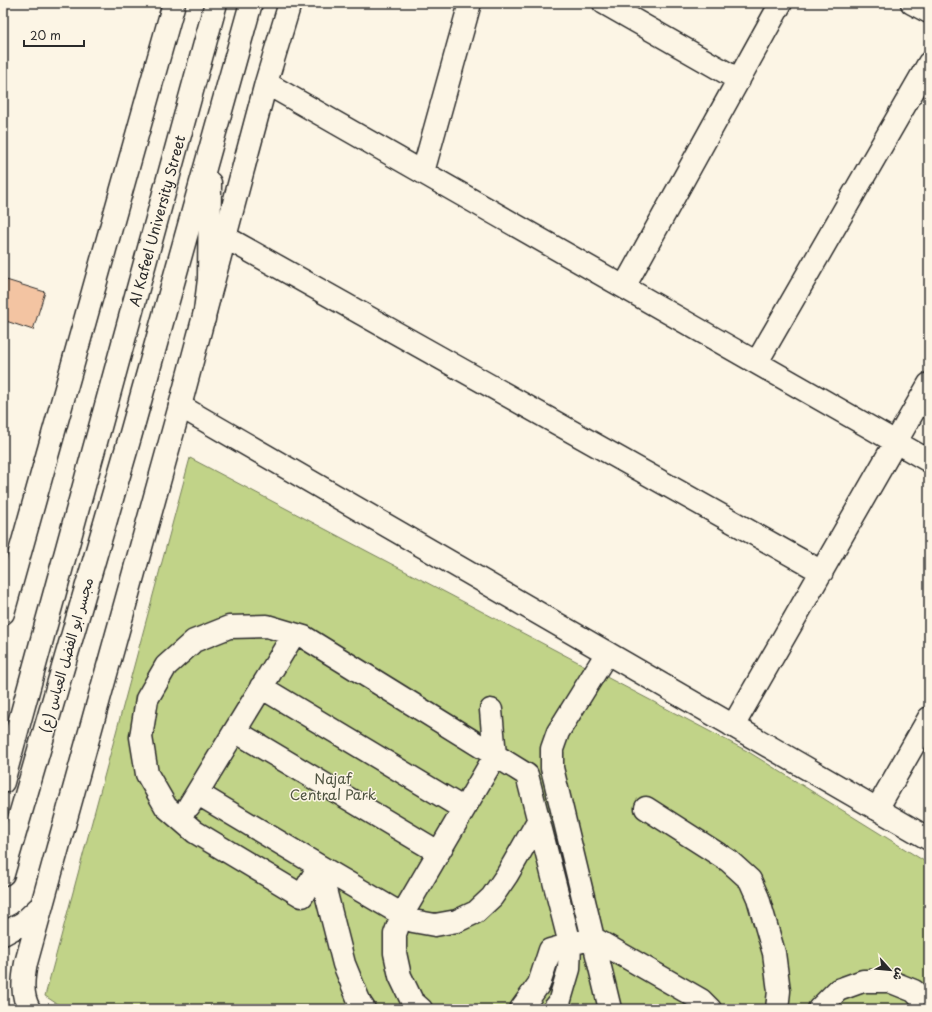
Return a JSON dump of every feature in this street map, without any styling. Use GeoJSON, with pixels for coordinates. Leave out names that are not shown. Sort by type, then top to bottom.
{"type":"FeatureCollection","features":[{"type":"Feature","properties":{"kind":"street"},"geometry":{"type":"LineString","coordinates":[[3,613],[174,3]]}},
{"type":"Feature","properties":{"kind":"street","name":"Al Kafeel University Street"},"geometry":{"type":"LineString","coordinates":[[97,438],[216,3]]}},
{"type":"Feature","properties":{"kind":"street"},"geometry":{"type":"LineString","coordinates":[[204,319],[209,279],[210,174],[215,133],[251,3]]}},
{"type":"Feature","properties":{"kind":"street"},"geometry":{"type":"LineString","coordinates":[[29,1009],[26,1003],[23,983],[26,963],[204,319],[266,83],[290,3]]}},
{"type":"Feature","properties":{"kind":"street"},"geometry":{"type":"LineString","coordinates":[[423,172],[470,3]]}},
{"type":"Feature","properties":{"kind":"street"},"geometry":{"type":"LineString","coordinates":[[604,3],[739,80]]}},
{"type":"Feature","properties":{"kind":"street"},"geometry":{"type":"LineString","coordinates":[[624,287],[781,3]]}},
{"type":"Feature","properties":{"kind":"street"},"geometry":{"type":"LineString","coordinates":[[912,3],[929,12]]}},
{"type":"Feature","properties":{"kind":"street"},"geometry":{"type":"LineString","coordinates":[[757,362],[929,63]]}},
{"type":"Feature","properties":{"kind":"street"},"geometry":{"type":"LineString","coordinates":[[266,83],[929,461]]}},
{"type":"Feature","properties":{"kind":"street","name":"مجسر ابو الفضل العباس (ع)"},"geometry":{"type":"LineString","coordinates":[[3,874],[130,437],[215,133]]}},
{"type":"Feature","properties":{"kind":"street"},"geometry":{"type":"LineString","coordinates":[[225,236],[822,572]]}},
{"type":"Feature","properties":{"kind":"street"},"geometry":{"type":"LineString","coordinates":[[733,726],[929,384]]}},
{"type":"Feature","properties":{"kind":"street"},"geometry":{"type":"LineString","coordinates":[[180,406],[929,839]]}},
{"type":"Feature","properties":{"kind":"street","name":"مجسر ابو الفضل العباس (ع)"},"geometry":{"type":"LineString","coordinates":[[3,782],[97,438]]}},
{"type":"Feature","properties":{"kind":"street"},"geometry":{"type":"LineString","coordinates":[[319,866],[302,896],[195,832],[166,807],[147,774],[141,737],[147,700],[166,666],[194,641],[229,627],[268,626],[304,637],[526,775],[570,944],[569,969],[559,1003],[554,1009]]}},
{"type":"Feature","properties":{"kind":"street"},"geometry":{"type":"LineString","coordinates":[[181,820],[294,634]]}},
{"type":"Feature","properties":{"kind":"street"},"geometry":{"type":"LineString","coordinates":[[606,653],[558,732],[552,749],[552,768],[610,1009]]}},
{"type":"Feature","properties":{"kind":"street"},"geometry":{"type":"LineString","coordinates":[[261,687],[464,809]]}},
{"type":"Feature","properties":{"kind":"street"},"geometry":{"type":"LineString","coordinates":[[413,1006],[400,976],[395,954],[395,934],[402,915],[495,756],[491,710]]}},
{"type":"Feature","properties":{"kind":"street"},"geometry":{"type":"LineString","coordinates":[[877,809],[929,718]]}},
{"type":"Feature","properties":{"kind":"street"},"geometry":{"type":"LineString","coordinates":[[235,731],[438,852]]}},
{"type":"Feature","properties":{"kind":"street"},"geometry":{"type":"LineString","coordinates":[[197,793],[402,915],[413,921],[435,925],[457,921],[476,912],[492,897],[506,876],[538,820]]}},
{"type":"Feature","properties":{"kind":"street"},"geometry":{"type":"LineString","coordinates":[[646,808],[729,860],[750,880],[758,898],[774,953],[779,991],[778,1009]]}},
{"type":"Feature","properties":{"kind":"street"},"geometry":{"type":"LineString","coordinates":[[319,866],[344,964],[360,1003],[364,1009]]}},
{"type":"Feature","properties":{"kind":"street"},"geometry":{"type":"LineString","coordinates":[[3,934],[23,923],[42,905]]}},
{"type":"Feature","properties":{"kind":"street"},"geometry":{"type":"LineString","coordinates":[[521,1009],[539,984],[550,950],[593,938],[701,1000],[710,1009]]}},
{"type":"Feature","properties":{"kind":"street"},"geometry":{"type":"LineString","coordinates":[[819,1009],[838,990],[863,981],[889,982],[914,991],[929,1007]]}},
{"type":"Feature","properties":{"kind":"green space","name":"Najaf Central Park"},"geometry":{"type":"Polygon","coordinates":[[[190,458],[747,751],[929,864],[929,1009],[65,1009],[45,996],[190,458]]]}},
{"type":"Feature","properties":{"kind":"building"},"geometry":{"type":"Polygon","coordinates":[[[3,279],[45,292],[33,330],[3,320],[3,279]]]}}]}
